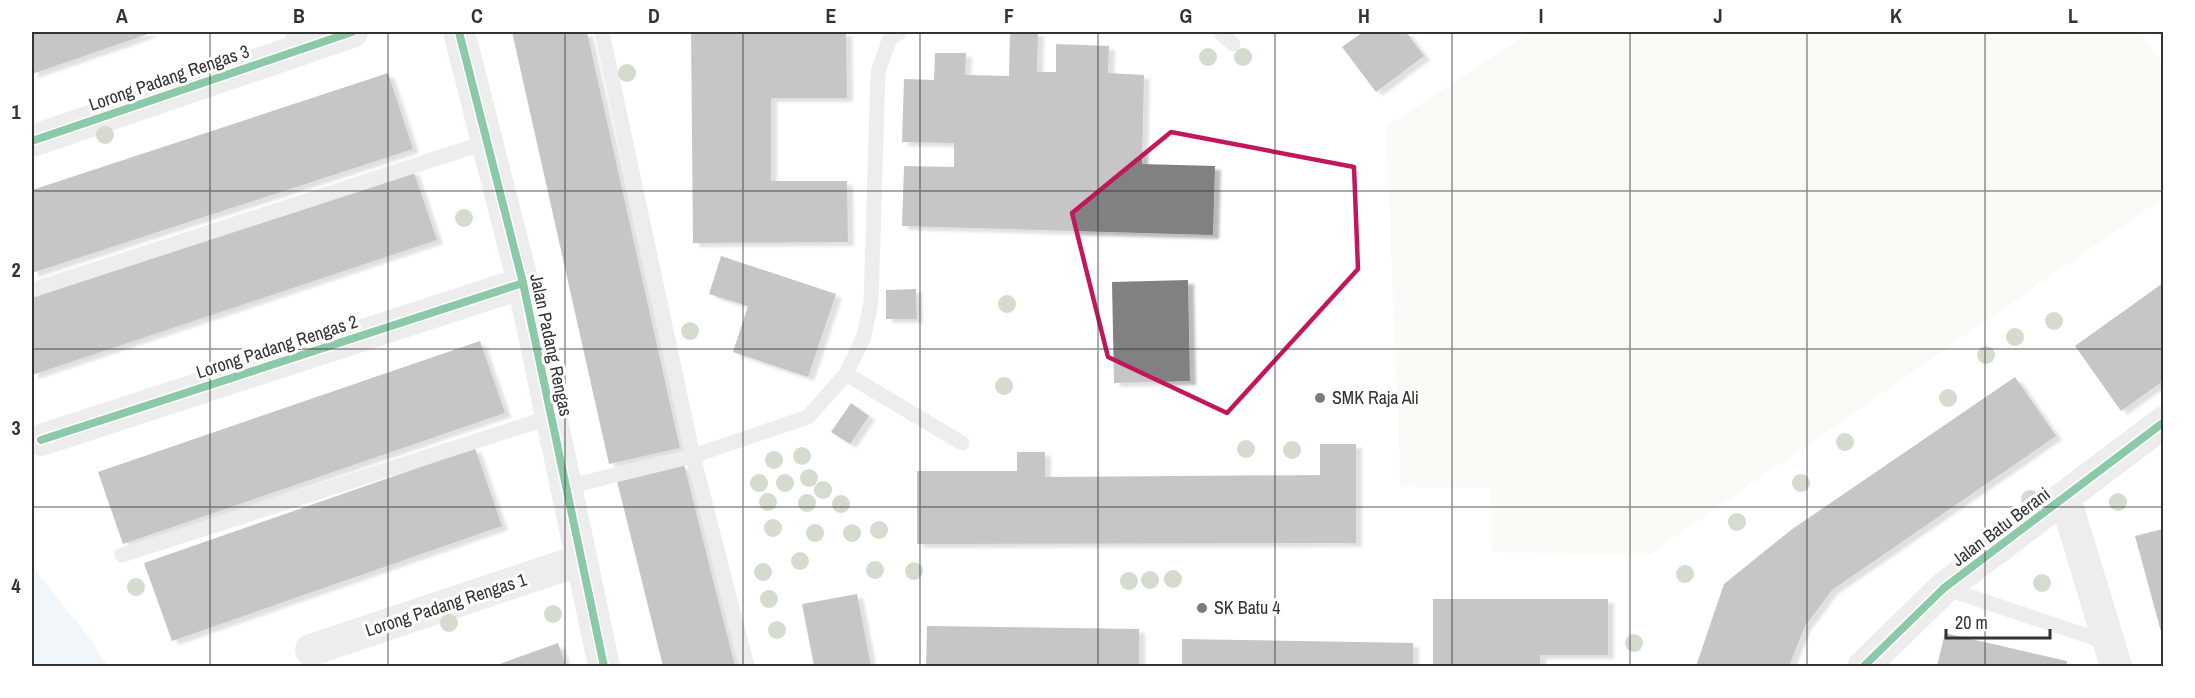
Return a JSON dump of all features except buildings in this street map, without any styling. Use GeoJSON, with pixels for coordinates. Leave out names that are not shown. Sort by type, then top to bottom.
{"type":"FeatureCollection","features":[{"type":"Feature","properties":{"kind":"street","name":"Lorong Padang Rengas 3"},"geometry":{"type":"LineString","coordinates":[[32,141],[295,40],[352,32]]}},
{"type":"Feature","properties":{"kind":"street","name":"Jalan Padang Rengas"},"geometry":{"type":"LineString","coordinates":[[459,32],[523,283],[604,666]]}},
{"type":"Feature","properties":{"kind":"street","name":"Lorong Padang Rengas 2"},"geometry":{"type":"LineString","coordinates":[[41,440],[523,283]]}},
{"type":"Feature","properties":{"kind":"street","name":"Jalan Batu Berani"},"geometry":{"type":"LineString","coordinates":[[1864,666],[1944,588],[2163,422]]}},
{"type":"Feature","properties":{"kind":"street"},"geometry":{"type":"LineString","coordinates":[[2065,498],[2113,655]]}},
{"type":"Feature","properties":{"kind":"street","name":"Lorong Padang Rengas 1"},"geometry":{"type":"LineString","coordinates":[[311,650],[581,560]]}},
{"type":"Feature","properties":{"kind":"lane"},"geometry":{"type":"LineString","coordinates":[[602,32],[693,456],[747,666]]}},
{"type":"Feature","properties":{"kind":"lane"},"geometry":{"type":"LineString","coordinates":[[566,488],[693,456],[808,417],[846,375],[864,336],[871,303],[878,72],[889,40],[900,32]]}},
{"type":"Feature","properties":{"kind":"lane"},"geometry":{"type":"LineString","coordinates":[[1220,32],[1233,44]]}},
{"type":"Feature","properties":{"kind":"lane"},"geometry":{"type":"LineString","coordinates":[[32,290],[487,142]]}},
{"type":"Feature","properties":{"kind":"lane"},"geometry":{"type":"LineString","coordinates":[[846,375],[962,443]]}},
{"type":"Feature","properties":{"kind":"lane"},"geometry":{"type":"LineString","coordinates":[[122,555],[551,417]]}},
{"type":"Feature","properties":{"kind":"lane"},"geometry":{"type":"LineString","coordinates":[[1944,588],[2113,655]]}},
{"type":"Feature","properties":{"kind":"highlighted area"},"geometry":{"type":"Polygon","coordinates":[[[1171,132],[1354,167],[1358,269],[1227,413],[1108,357],[1072,213],[1171,132]]]}},
{"type":"Feature","properties":{"kind":"shaded area"},"geometry":{"type":"Polygon","coordinates":[[[1531,32],[2141,32],[2163,65],[2163,198],[1649,555],[1492,552],[1491,488],[1401,487],[1386,127],[1531,32]]]}},
{"type":"Feature","properties":{"kind":"shaded area"},"geometry":{"type":"Polygon","coordinates":[[[32,566],[90,639],[108,666],[32,666],[32,566]]]}},
{"type":"Feature","properties":{"kind":"cycle path"},"geometry":{"type":"LineString","coordinates":[[32,141],[352,32]]}},
{"type":"Feature","properties":{"kind":"cycle path"},"geometry":{"type":"LineString","coordinates":[[459,32],[523,283],[604,666]]}},
{"type":"Feature","properties":{"kind":"cycle path"},"geometry":{"type":"LineString","coordinates":[[41,440],[523,283]]}},
{"type":"Feature","properties":{"kind":"cycle path"},"geometry":{"type":"LineString","coordinates":[[1864,666],[1944,588],[2164,422]]}},
{"type":"Feature","properties":{"kind":"place","name":"SMK Raja Ali"},"geometry":{"type":"Point","coordinates":[1320,398]}},
{"type":"Feature","properties":{"kind":"place","name":"SK Batu 4"},"geometry":{"type":"Point","coordinates":[1202,608]}}]}
